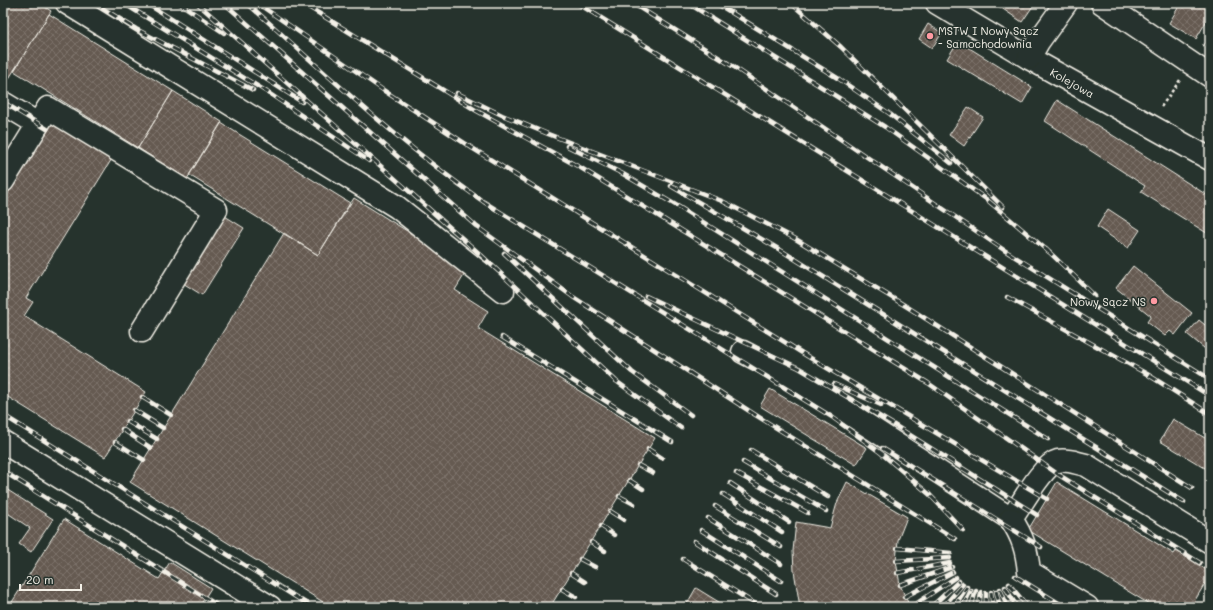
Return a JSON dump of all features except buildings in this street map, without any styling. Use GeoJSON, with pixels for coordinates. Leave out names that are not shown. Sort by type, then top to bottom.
{"type":"FeatureCollection","features":[{"type":"Feature","properties":{"kind":"street"},"geometry":{"type":"LineString","coordinates":[[68,3],[397,207],[503,291]]}},
{"type":"Feature","properties":{"kind":"street","name":"Kolejowa"},"geometry":{"type":"LineString","coordinates":[[937,3],[1029,58],[1210,158]]}},
{"type":"Feature","properties":{"kind":"street"},"geometry":{"type":"LineString","coordinates":[[1029,58],[1038,42],[1066,3]]}},
{"type":"Feature","properties":{"kind":"street"},"geometry":{"type":"LineString","coordinates":[[1102,3],[1210,76]]}},
{"type":"Feature","properties":{"kind":"street"},"geometry":{"type":"LineString","coordinates":[[3,102],[38,124]]}},
{"type":"Feature","properties":{"kind":"street"},"geometry":{"type":"LineString","coordinates":[[3,181],[48,108],[216,210],[142,331]]}},
{"type":"Feature","properties":{"kind":"street"},"geometry":{"type":"LineString","coordinates":[[743,352],[800,382],[1011,519],[1022,535],[1027,554],[1029,572],[1087,607]]}},
{"type":"Feature","properties":{"kind":"street"},"geometry":{"type":"LineString","coordinates":[[3,442],[270,607]]}},
{"type":"Feature","properties":{"kind":"street"},"geometry":{"type":"LineString","coordinates":[[1011,519],[1047,467],[1057,461],[1067,460],[1086,465],[1210,542]]}},
{"type":"Feature","properties":{"kind":"railway"},"geometry":{"type":"LineString","coordinates":[[94,3],[136,29],[253,90]]}},
{"type":"Feature","properties":{"kind":"railway"},"geometry":{"type":"LineString","coordinates":[[123,3],[267,92],[369,161]]}},
{"type":"Feature","properties":{"kind":"railway"},"geometry":{"type":"LineString","coordinates":[[146,3],[302,102]]}},
{"type":"Feature","properties":{"kind":"railway"},"geometry":{"type":"LineString","coordinates":[[179,3],[224,33]]}},
{"type":"Feature","properties":{"kind":"railway"},"geometry":{"type":"LineString","coordinates":[[197,3],[481,255],[616,381],[681,428]]}},
{"type":"Feature","properties":{"kind":"railway"},"geometry":{"type":"LineString","coordinates":[[224,3],[476,226],[573,297],[754,414],[955,539]]}},
{"type":"Feature","properties":{"kind":"railway"},"geometry":{"type":"LineString","coordinates":[[247,3],[362,106],[422,156],[484,202],[832,417],[881,453],[929,494],[963,530]]}},
{"type":"Feature","properties":{"kind":"railway"},"geometry":{"type":"LineString","coordinates":[[257,3],[383,90],[472,148],[807,356],[1047,499]]}},
{"type":"Feature","properties":{"kind":"railway"},"geometry":{"type":"LineString","coordinates":[[577,3],[1210,396]]}},
{"type":"Feature","properties":{"kind":"railway"},"geometry":{"type":"LineString","coordinates":[[632,3],[734,67],[1004,250],[1210,379]]}},
{"type":"Feature","properties":{"kind":"railway"},"geometry":{"type":"LineString","coordinates":[[688,3],[885,127],[986,199],[1049,252]]}},
{"type":"Feature","properties":{"kind":"railway"},"geometry":{"type":"LineString","coordinates":[[716,3],[839,79],[890,114],[951,163]]}},
{"type":"Feature","properties":{"kind":"railway"},"geometry":{"type":"LineString","coordinates":[[791,3],[841,47],[1003,207]]}},
{"type":"Feature","properties":{"kind":"railway"},"geometry":{"type":"LineString","coordinates":[[307,6],[477,111],[581,168],[928,383],[1059,475],[1200,563]]}},
{"type":"Feature","properties":{"kind":"railway"},"geometry":{"type":"LineString","coordinates":[[457,93],[502,115],[548,134],[722,201],[794,238],[909,308],[1192,488]]}},
{"type":"Feature","properties":{"kind":"railway"},"geometry":{"type":"LineString","coordinates":[[3,102],[47,129]]}},
{"type":"Feature","properties":{"kind":"railway"},"geometry":{"type":"LineString","coordinates":[[567,146],[623,174],[679,207],[1048,439]]}},
{"type":"Feature","properties":{"kind":"railway"},"geometry":{"type":"LineString","coordinates":[[671,186],[782,251],[1184,502]]}},
{"type":"Feature","properties":{"kind":"railway"},"geometry":{"type":"LineString","coordinates":[[1046,249],[1095,296]]}},
{"type":"Feature","properties":{"kind":"railway"},"geometry":{"type":"LineString","coordinates":[[504,253],[632,372],[691,415]]}},
{"type":"Feature","properties":{"kind":"railway"},"geometry":{"type":"LineString","coordinates":[[646,296],[799,368],[894,425],[1037,515]]}},
{"type":"Feature","properties":{"kind":"railway"},"geometry":{"type":"LineString","coordinates":[[1007,297],[1147,374],[1210,414]]}},
{"type":"Feature","properties":{"kind":"railway"},"geometry":{"type":"LineString","coordinates":[[502,337],[672,442]]}},
{"type":"Feature","properties":{"kind":"railway"},"geometry":{"type":"LineString","coordinates":[[834,384],[881,405]]}},
{"type":"Feature","properties":{"kind":"railway"},"geometry":{"type":"LineString","coordinates":[[142,397],[171,415]]}},
{"type":"Feature","properties":{"kind":"railway"},"geometry":{"type":"LineString","coordinates":[[134,410],[163,428]]}},
{"type":"Feature","properties":{"kind":"railway"},"geometry":{"type":"LineString","coordinates":[[3,415],[312,607]]}},
{"type":"Feature","properties":{"kind":"railway"},"geometry":{"type":"LineString","coordinates":[[127,421],[157,439]]}},
{"type":"Feature","properties":{"kind":"railway"},"geometry":{"type":"LineString","coordinates":[[122,429],[151,448]]}},
{"type":"Feature","properties":{"kind":"railway"},"geometry":{"type":"LineString","coordinates":[[115,442],[144,460]]}},
{"type":"Feature","properties":{"kind":"railway"},"geometry":{"type":"LineString","coordinates":[[882,448],[1041,547]]}},
{"type":"Feature","properties":{"kind":"railway"},"geometry":{"type":"LineString","coordinates":[[648,449],[662,458]]}},
{"type":"Feature","properties":{"kind":"railway"},"geometry":{"type":"LineString","coordinates":[[751,450],[828,497]]}},
{"type":"Feature","properties":{"kind":"railway"},"geometry":{"type":"LineString","coordinates":[[743,462],[826,511]]}},
{"type":"Feature","properties":{"kind":"railway"},"geometry":{"type":"LineString","coordinates":[[638,465],[653,473]]}},
{"type":"Feature","properties":{"kind":"railway"},"geometry":{"type":"LineString","coordinates":[[3,471],[220,607]]}},
{"type":"Feature","properties":{"kind":"railway"},"geometry":{"type":"LineString","coordinates":[[736,473],[808,513]]}},
{"type":"Feature","properties":{"kind":"railway"},"geometry":{"type":"LineString","coordinates":[[629,480],[643,489]]}},
{"type":"Feature","properties":{"kind":"railway"},"geometry":{"type":"LineString","coordinates":[[730,483],[789,522]]}},
{"type":"Feature","properties":{"kind":"railway"},"geometry":{"type":"LineString","coordinates":[[723,494],[782,532]]}},
{"type":"Feature","properties":{"kind":"railway"},"geometry":{"type":"LineString","coordinates":[[619,496],[634,504]]}},
{"type":"Feature","properties":{"kind":"railway"},"geometry":{"type":"LineString","coordinates":[[715,506],[781,547]]}},
{"type":"Feature","properties":{"kind":"railway"},"geometry":{"type":"LineString","coordinates":[[610,511],[624,520]]}},
{"type":"Feature","properties":{"kind":"railway"},"geometry":{"type":"LineString","coordinates":[[708,518],[781,564]]}},
{"type":"Feature","properties":{"kind":"railway"},"geometry":{"type":"LineString","coordinates":[[601,526],[614,535]]}},
{"type":"Feature","properties":{"kind":"railway"},"geometry":{"type":"LineString","coordinates":[[701,530],[781,581]]}},
{"type":"Feature","properties":{"kind":"railway"},"geometry":{"type":"LineString","coordinates":[[694,541],[776,594]]}},
{"type":"Feature","properties":{"kind":"railway"},"geometry":{"type":"LineString","coordinates":[[591,542],[605,551]]}},
{"type":"Feature","properties":{"kind":"railway"},"geometry":{"type":"LineString","coordinates":[[897,548],[951,553]]}},
{"type":"Feature","properties":{"kind":"railway"},"geometry":{"type":"LineString","coordinates":[[896,561],[950,558]]}},
{"type":"Feature","properties":{"kind":"railway"},"geometry":{"type":"LineString","coordinates":[[580,559],[595,567]]}},
{"type":"Feature","properties":{"kind":"railway"},"geometry":{"type":"LineString","coordinates":[[683,559],[760,607]]}},
{"type":"Feature","properties":{"kind":"railway"},"geometry":{"type":"LineString","coordinates":[[897,573],[950,563]]}},
{"type":"Feature","properties":{"kind":"railway"},"geometry":{"type":"LineString","coordinates":[[900,585],[952,567]]}},
{"type":"Feature","properties":{"kind":"railway"},"geometry":{"type":"LineString","coordinates":[[904,597],[953,572]]}},
{"type":"Feature","properties":{"kind":"railway"},"geometry":{"type":"LineString","coordinates":[[571,573],[585,582]]}},
{"type":"Feature","properties":{"kind":"railway"},"geometry":{"type":"LineString","coordinates":[[1015,576],[1065,607]]}},
{"type":"Feature","properties":{"kind":"railway"},"geometry":{"type":"LineString","coordinates":[[911,607],[956,577]]}},
{"type":"Feature","properties":{"kind":"railway"},"geometry":{"type":"LineString","coordinates":[[931,607],[959,581]]}},
{"type":"Feature","properties":{"kind":"railway"},"geometry":{"type":"LineString","coordinates":[[943,607],[963,584]]}},
{"type":"Feature","properties":{"kind":"railway"},"geometry":{"type":"LineString","coordinates":[[1009,584],[1028,607]]}},
{"type":"Feature","properties":{"kind":"railway"},"geometry":{"type":"LineString","coordinates":[[954,607],[967,587]]}},
{"type":"Feature","properties":{"kind":"railway"},"geometry":{"type":"LineString","coordinates":[[1005,587],[1017,607]]}},
{"type":"Feature","properties":{"kind":"railway"},"geometry":{"type":"LineString","coordinates":[[562,589],[576,597]]}},
{"type":"Feature","properties":{"kind":"railway"},"geometry":{"type":"LineString","coordinates":[[1000,589],[1008,607]]}},
{"type":"Feature","properties":{"kind":"railway"},"geometry":{"type":"LineString","coordinates":[[963,607],[971,590]]}},
{"type":"Feature","properties":{"kind":"railway"},"geometry":{"type":"LineString","coordinates":[[971,607],[976,591]]}},
{"type":"Feature","properties":{"kind":"railway"},"geometry":{"type":"LineString","coordinates":[[996,591],[1000,607]]}},
{"type":"Feature","properties":{"kind":"railway"},"geometry":{"type":"LineString","coordinates":[[979,607],[981,592]]}},
{"type":"Feature","properties":{"kind":"railway"},"geometry":{"type":"LineString","coordinates":[[991,592],[993,607]]}},
{"type":"Feature","properties":{"kind":"railway"},"geometry":{"type":"LineString","coordinates":[[986,593],[986,607]]}},
{"type":"Feature","properties":{"kind":"railway"},"geometry":{"type":"LineString","coordinates":[[552,605],[556,607]]}},
{"type":"Feature","properties":{"kind":"place","name":"MSTW I Nowy Sącz - Samochodownia"},"geometry":{"type":"Point","coordinates":[930,36]}},
{"type":"Feature","properties":{"kind":"place","name":"Nowy Sącz NS"},"geometry":{"type":"Point","coordinates":[1154,301]}}]}
